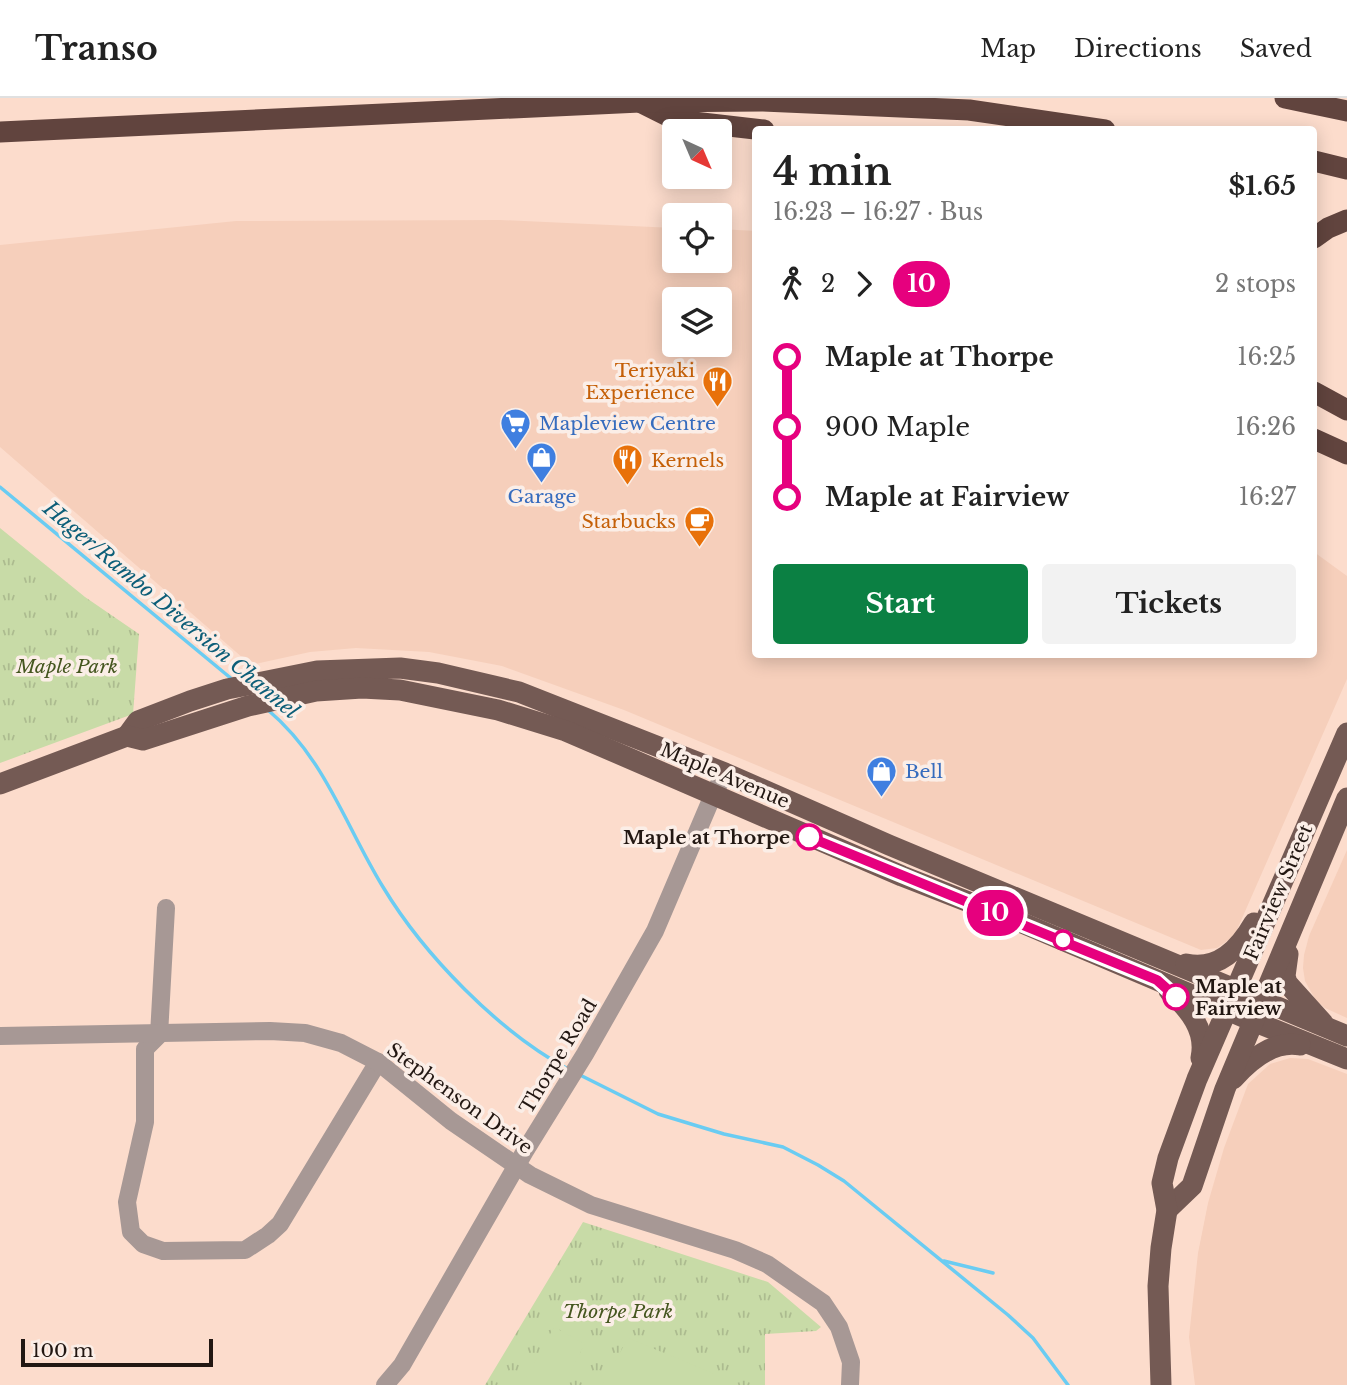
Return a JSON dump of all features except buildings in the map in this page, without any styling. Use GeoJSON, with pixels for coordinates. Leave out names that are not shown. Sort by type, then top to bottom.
{"type":"FeatureCollection","features":[{"type":"Feature","properties":{"kind":"highway"},"geometry":{"type":"LineString","coordinates":[[1285,98],[1347,111]]}},
{"type":"Feature","properties":{"kind":"highway"},"geometry":{"type":"LineString","coordinates":[[0,132],[640,102],[763,101],[969,110],[1078,126]]}},
{"type":"Feature","properties":{"kind":"highway"},"geometry":{"type":"LineString","coordinates":[[640,102],[676,120],[752,129]]}},
{"type":"Feature","properties":{"kind":"highway"},"geometry":{"type":"LineString","coordinates":[[1317,162],[1347,169]]}},
{"type":"Feature","properties":{"kind":"highway"},"geometry":{"type":"LineString","coordinates":[[1317,236],[1347,220]]}},
{"type":"Feature","properties":{"kind":"highway"},"geometry":{"type":"LineString","coordinates":[[1317,393],[1347,410]]}},
{"type":"Feature","properties":{"kind":"highway"},"geometry":{"type":"LineString","coordinates":[[1317,440],[1347,454]]}},
{"type":"Feature","properties":{"kind":"main road","name":"Maple Avenue"},"geometry":{"type":"LineString","coordinates":[[0,784],[127,736],[138,721],[227,689],[317,671],[400,668],[438,673],[519,692],[725,773],[902,851],[1236,989],[1334,1039],[1347,1059]]}},
{"type":"Feature","properties":{"kind":"main road","name":"Maple Avenue"},"geometry":{"type":"LineString","coordinates":[[127,736],[143,740],[248,706],[316,691],[362,688],[400,690],[498,710],[566,731],[902,876],[1015,920],[1253,1021],[1334,1039]]}},
{"type":"Feature","properties":{"kind":"main road","name":"Fairview Street"},"geometry":{"type":"LineString","coordinates":[[1161,1385],[1158,1286],[1167,1210],[1162,1183],[1197,1079],[1347,733]]}},
{"type":"Feature","properties":{"kind":"main road","name":"Fairview Street"},"geometry":{"type":"LineString","coordinates":[[1167,1210],[1192,1186],[1225,1089],[1347,797]]}},
{"type":"Feature","properties":{"kind":"main road"},"geometry":{"type":"LineString","coordinates":[[1165,960],[1199,967],[1219,961],[1231,953],[1244,941],[1295,852]]}},
{"type":"Feature","properties":{"kind":"main road"},"geometry":{"type":"LineString","coordinates":[[1299,910],[1286,960],[1285,976],[1287,983],[1334,1039]]}},
{"type":"Feature","properties":{"kind":"main road"},"geometry":{"type":"LineString","coordinates":[[1157,980],[1181,1001],[1202,1032],[1203,1048],[1197,1079]]}},
{"type":"Feature","properties":{"kind":"main road"},"geometry":{"type":"LineString","coordinates":[[1225,1089],[1247,1065],[1269,1049],[1281,1044],[1334,1039]]}},
{"type":"Feature","properties":{"kind":"street","name":"Thorpe Road"},"geometry":{"type":"LineString","coordinates":[[385,1385],[402,1365],[654,931],[725,773]]}},
{"type":"Feature","properties":{"kind":"street"},"geometry":{"type":"LineString","coordinates":[[166,908],[159,1035],[145,1049],[145,1122],[127,1202],[131,1232],[143,1244],[163,1251],[245,1250],[268,1235],[280,1224],[378,1062]]}},
{"type":"Feature","properties":{"kind":"street","name":"Stephenson Drive"},"geometry":{"type":"LineString","coordinates":[[0,1036],[270,1031],[305,1033],[341,1043],[378,1062],[451,1121],[530,1175],[591,1205],[735,1250],[767,1264],[823,1303],[839,1326],[850,1362],[850,1385]]}},
{"type":"Feature","properties":{"kind":"shaded area"},"geometry":{"type":"Polygon","coordinates":[[[500,220],[662,227],[662,273],[732,273],[732,230],[752,231],[752,658],[1317,658],[1317,554],[1347,576],[1347,679],[1236,932],[1217,948],[1201,950],[624,710],[502,666],[429,652],[356,648],[310,652],[251,665],[0,447],[0,245],[236,221],[500,220]]]}},
{"type":"Feature","properties":{"kind":"shaded area"},"geometry":{"type":"Polygon","coordinates":[[[1347,850],[1347,1018],[1325,1008],[1315,999],[1305,981],[1303,968],[1309,936],[1347,850]]]}},
{"type":"Feature","properties":{"kind":"shaded area"},"geometry":{"type":"Polygon","coordinates":[[[1290,1058],[1308,1059],[1347,1074],[1347,1385],[1195,1385],[1189,1337],[1198,1253],[1208,1203],[1224,1148],[1248,1084],[1270,1064],[1290,1058]]]}},
{"type":"Feature","properties":{"kind":"green space","name":"Maple Park"},"geometry":{"type":"Polygon","coordinates":[[[0,528],[85,597],[139,634],[133,714],[0,763],[0,528]]]}},
{"type":"Feature","properties":{"kind":"green space","name":"Thorpe Park"},"geometry":{"type":"Polygon","coordinates":[[[583,1222],[768,1282],[821,1327],[816,1331],[765,1334],[765,1385],[485,1385],[583,1222]]]}},
{"type":"Feature","properties":{"kind":"green space"},"geometry":{"type":"Polygon","coordinates":[[[554,1327],[585,1344],[563,1385],[522,1385],[554,1327]]]}},
{"type":"Feature","properties":{"kind":"green space"},"geometry":{"type":"Polygon","coordinates":[[[628,1338],[722,1377],[727,1385],[602,1385],[628,1338]]]}},
{"type":"Feature","properties":{"kind":"waterway","name":"Hager/Rambo Diversion Channel"},"geometry":{"type":"LineString","coordinates":[[0,487],[233,680]]}},
{"type":"Feature","properties":{"kind":"waterway","name":"Hager/Rambo Diversion Channel"},"geometry":{"type":"LineString","coordinates":[[268,710],[305,749],[333,793],[369,864],[419,939],[490,1013],[515,1034],[568,1069]]}},
{"type":"Feature","properties":{"kind":"waterway","name":"Hager/Rambo Diversion Channel"},"geometry":{"type":"LineString","coordinates":[[578,1074],[658,1114],[724,1134],[783,1147],[844,1181],[1008,1315],[1033,1338],[1068,1385]]}},
{"type":"Feature","properties":{"kind":"waterway"},"geometry":{"type":"LineString","coordinates":[[944,1261],[993,1273]]}},
{"type":"Feature","properties":{"kind":"bus line","name":"10"},"geometry":{"type":"LineString","coordinates":[[809,837],[1157,980],[1176,997]]}},
{"type":"Feature","properties":{"kind":"place","name":"Teriyaki Experience"},"geometry":{"type":"Point","coordinates":[718,408]}},
{"type":"Feature","properties":{"kind":"place","name":"Mapleview Centre"},"geometry":{"type":"Point","coordinates":[516,450]}},
{"type":"Feature","properties":{"kind":"place","name":"Garage"},"geometry":{"type":"Point","coordinates":[542,484]}},
{"type":"Feature","properties":{"kind":"place","name":"Kernels"},"geometry":{"type":"Point","coordinates":[628,487]}},
{"type":"Feature","properties":{"kind":"place","name":"Starbucks"},"geometry":{"type":"Point","coordinates":[699,548]}},
{"type":"Feature","properties":{"kind":"place","name":"Bell"},"geometry":{"type":"Point","coordinates":[882,798]}},
{"type":"Feature","properties":{"kind":"place","name":"Maple at Thorpe"},"geometry":{"type":"Point","coordinates":[809,837]}},
{"type":"Feature","properties":{"kind":"place","name":"Maple at Fairview"},"geometry":{"type":"Point","coordinates":[1176,997]}}]}
